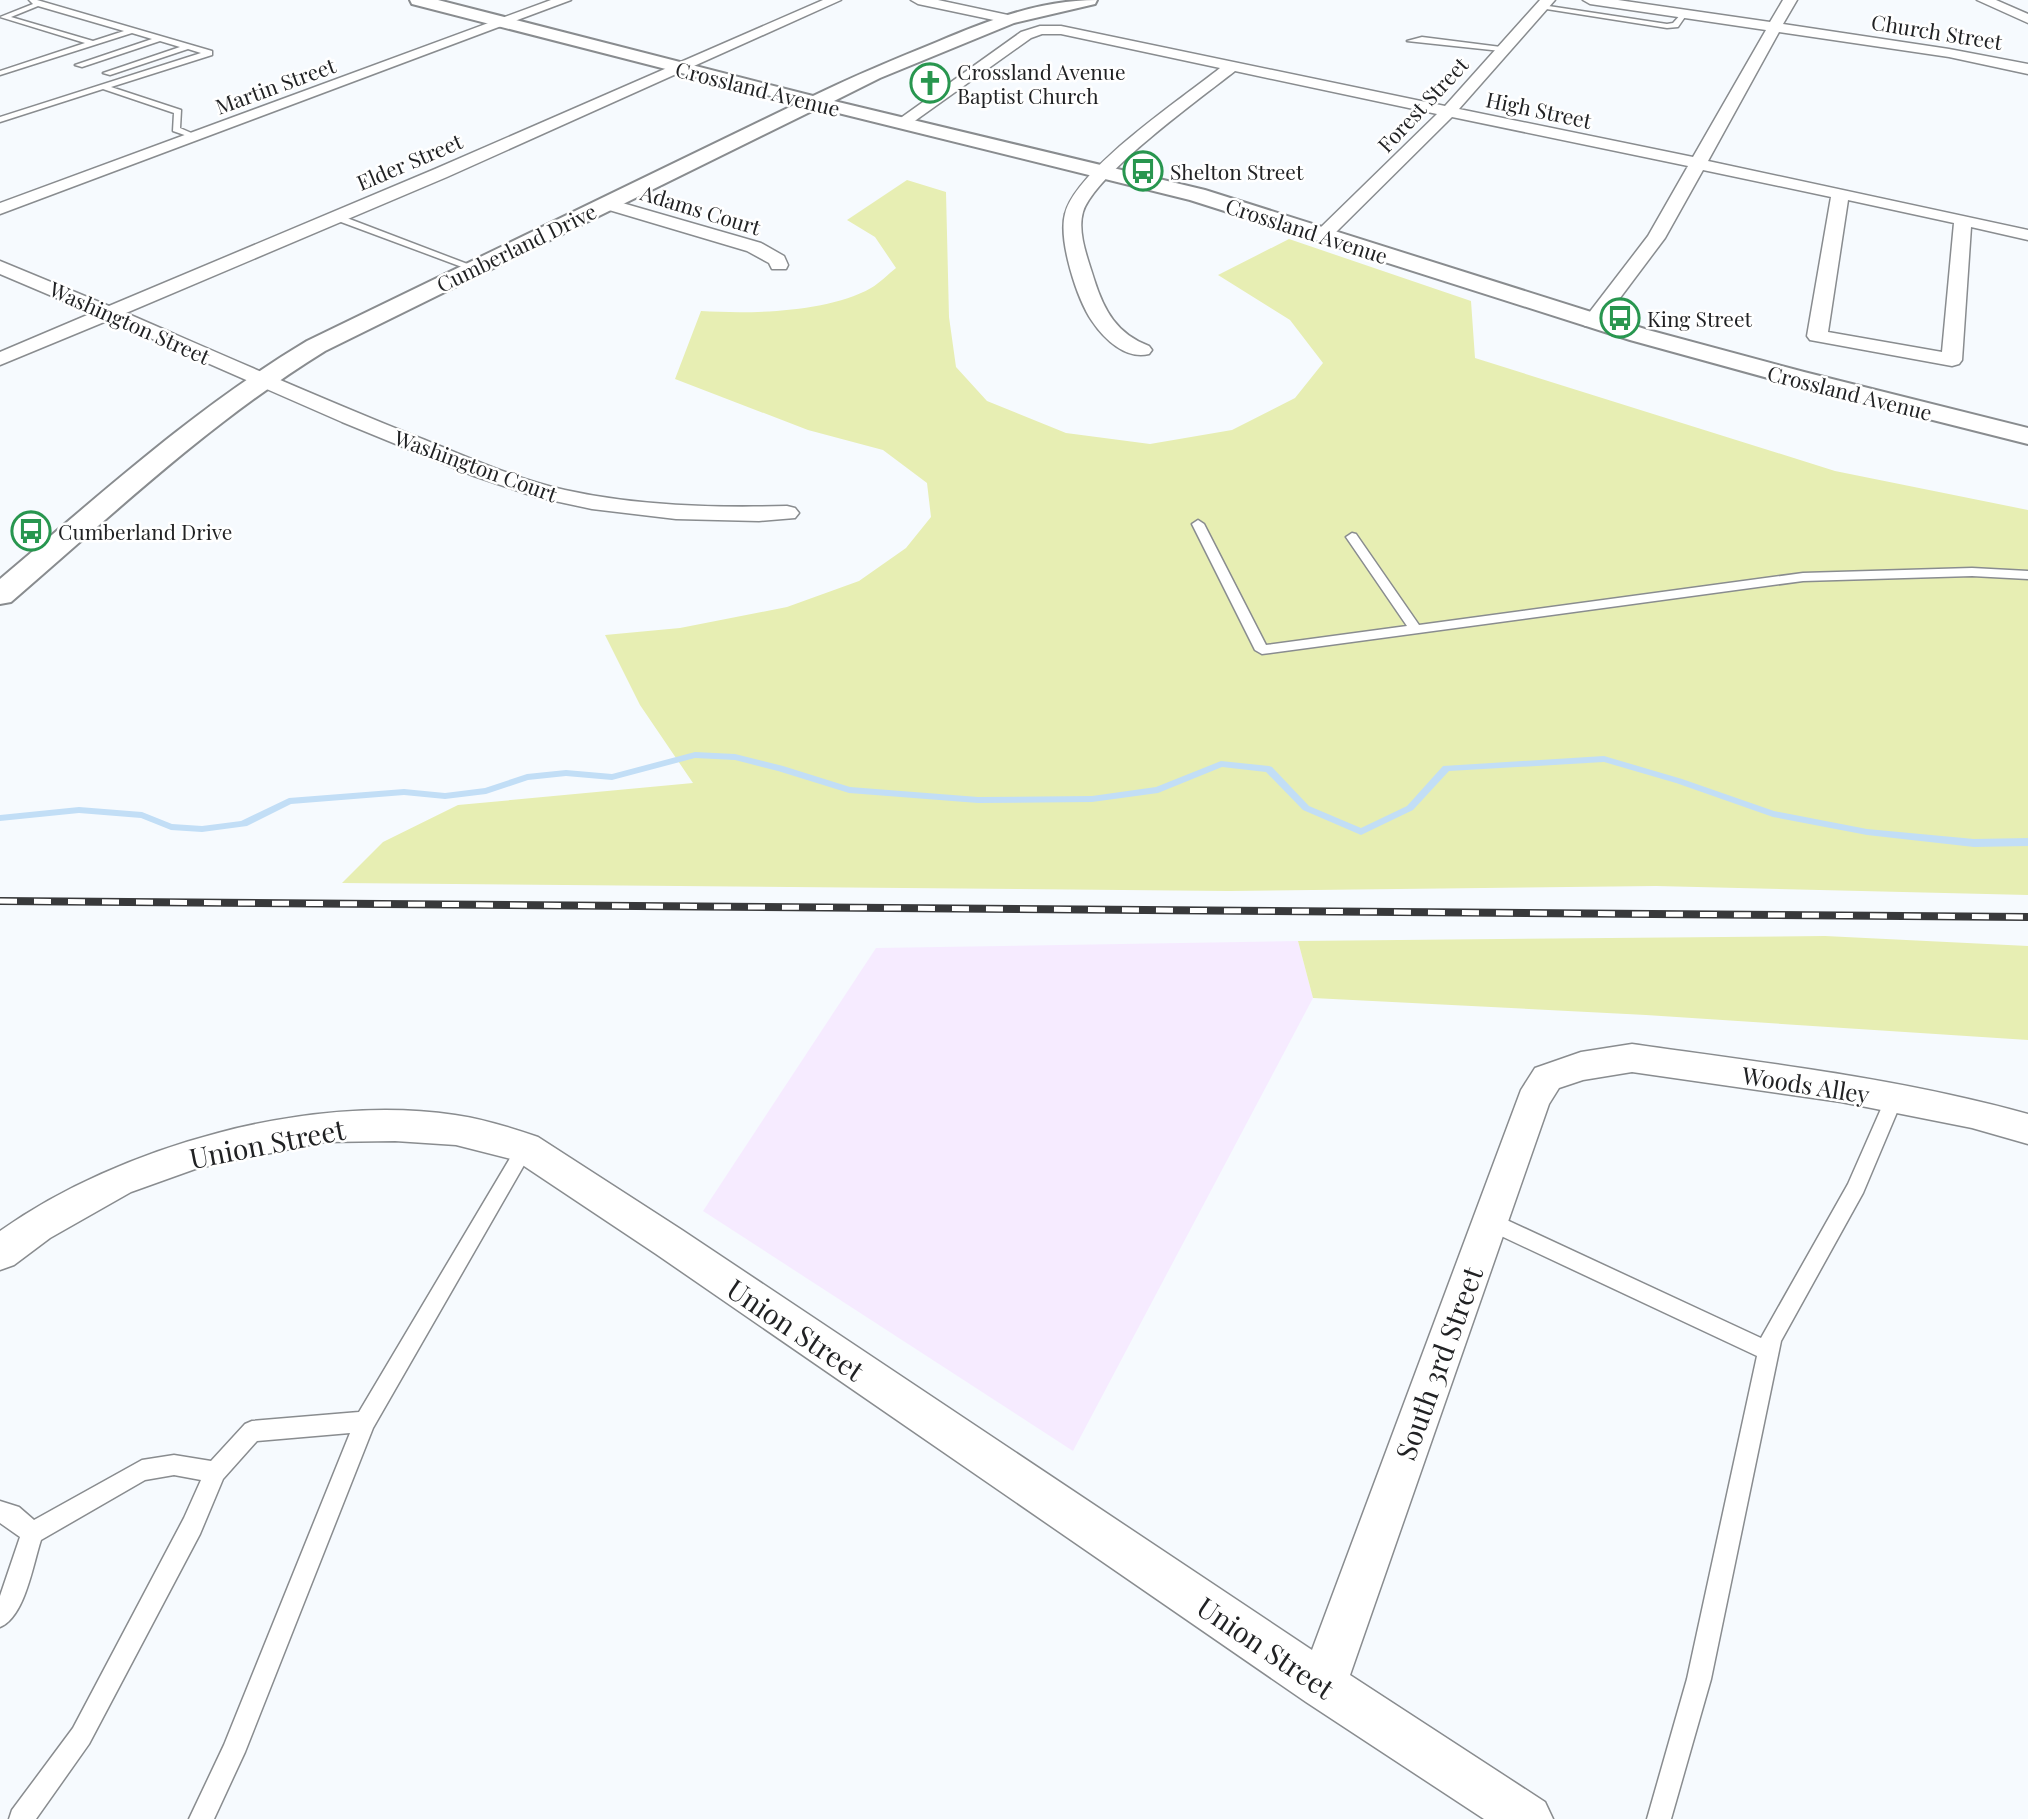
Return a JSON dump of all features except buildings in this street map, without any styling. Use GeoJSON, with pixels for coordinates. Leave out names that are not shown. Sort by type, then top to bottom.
{"type":"FeatureCollection","features":[{"type":"Feature","properties":{"kind":"main road","name":"Crossland Avenue"},"geometry":{"type":"LineString","coordinates":[[418,0],[680,69],[1208,198],[1592,322],[1796,378],[2028,436]]}},
{"type":"Feature","properties":{"kind":"main road","name":"Cumberland Drive"},"geometry":{"type":"LineString","coordinates":[[0,595],[177,441],[258,380],[316,346],[605,203],[918,54],[1009,19],[1089,0]]}},
{"type":"Feature","properties":{"kind":"street","name":"Martin Street"},"geometry":{"type":"LineString","coordinates":[[0,209],[564,0]]}},
{"type":"Feature","properties":{"kind":"street","name":"Elder Street"},"geometry":{"type":"LineString","coordinates":[[0,359],[680,69],[834,0]]}},
{"type":"Feature","properties":{"kind":"street"},"geometry":{"type":"LineString","coordinates":[[918,0],[1009,19]]}},
{"type":"Feature","properties":{"kind":"street","name":"Church Street"},"geometry":{"type":"LineString","coordinates":[[1590,0],[1981,58],[2028,69]]}},
{"type":"Feature","properties":{"kind":"street"},"geometry":{"type":"LineString","coordinates":[[1592,322],[1656,238],[1790,0]]}},
{"type":"Feature","properties":{"kind":"street"},"geometry":{"type":"LineString","coordinates":[[1984,0],[2028,19]]}},
{"type":"Feature","properties":{"kind":"street","name":"Forest Street"},"geometry":{"type":"LineString","coordinates":[[1324,234],[1449,111],[1501,49],[1545,3]]}},
{"type":"Feature","properties":{"kind":"street","name":"High Street"},"geometry":{"type":"LineString","coordinates":[[903,122],[1019,39],[1040,30],[1073,32],[1963,219],[2028,235]]}},
{"type":"Feature","properties":{"kind":"street"},"geometry":{"type":"LineString","coordinates":[[1142,350],[1128,346],[1105,327],[1096,311],[1077,253],[1073,213],[1083,191],[1104,171],[1233,65]]}},
{"type":"Feature","properties":{"kind":"street"},"geometry":{"type":"LineString","coordinates":[[1840,193],[1817,336],[1952,360],[1963,219]]}},
{"type":"Feature","properties":{"kind":"street","name":"Adams Court"},"geometry":{"type":"LineString","coordinates":[[605,203],[754,247],[777,260],[779,265]]}},
{"type":"Feature","properties":{"kind":"street","name":"Washington Street"},"geometry":{"type":"LineString","coordinates":[[0,267],[111,312],[258,380]]}},
{"type":"Feature","properties":{"kind":"street","name":"Washington Court"},"geometry":{"type":"LineString","coordinates":[[258,380],[471,466],[562,496],[682,513],[787,513]]}},
{"type":"Feature","properties":{"kind":"street","name":"Woods Alley"},"geometry":{"type":"LineString","coordinates":[[1581,1066],[1632,1058],[1894,1098],[1972,1113],[2028,1129]]}},
{"type":"Feature","properties":{"kind":"street","name":"South 3rd Street"},"geometry":{"type":"LineString","coordinates":[[1323,1685],[1533,1100],[1547,1078],[1581,1066]]}},
{"type":"Feature","properties":{"kind":"street","name":"Union Street"},"geometry":{"type":"LineString","coordinates":[[0,1253],[37,1226],[118,1181],[197,1153],[324,1127],[395,1126],[456,1130],[525,1148],[669,1242],[1323,1685],[1528,1819]]}},
{"type":"Feature","properties":{"kind":"lane"},"geometry":{"type":"LineString","coordinates":[[0,120],[209,53],[35,2],[4,17],[92,43]]}},
{"type":"Feature","properties":{"kind":"lane"},"geometry":{"type":"LineString","coordinates":[[1545,3],[1667,26],[1675,25],[1684,14]]}},
{"type":"Feature","properties":{"kind":"lane"},"geometry":{"type":"LineString","coordinates":[[0,73],[131,31]]}},
{"type":"Feature","properties":{"kind":"lane"},"geometry":{"type":"LineString","coordinates":[[79,65],[161,39]]}},
{"type":"Feature","properties":{"kind":"lane"},"geometry":{"type":"LineString","coordinates":[[1411,41],[1430,40],[1501,49]]}},
{"type":"Feature","properties":{"kind":"lane"},"geometry":{"type":"LineString","coordinates":[[107,73],[189,47]]}},
{"type":"Feature","properties":{"kind":"lane"},"geometry":{"type":"LineString","coordinates":[[51,56],[128,79]]}},
{"type":"Feature","properties":{"kind":"lane"},"geometry":{"type":"LineString","coordinates":[[104,87],[178,112],[180,114],[176,129],[193,137]]}},
{"type":"Feature","properties":{"kind":"lane"},"geometry":{"type":"LineString","coordinates":[[336,217],[473,268]]}},
{"type":"Feature","properties":{"kind":"lane"},"geometry":{"type":"LineString","coordinates":[[1198,524],[1262,650],[1803,577],[1972,572],[2028,575]]}},
{"type":"Feature","properties":{"kind":"lane"},"geometry":{"type":"LineString","coordinates":[[1352,537],[1415,629]]}},
{"type":"Feature","properties":{"kind":"lane"},"geometry":{"type":"LineString","coordinates":[[1659,1819],[1699,1679],[1771,1339],[1856,1187],[1894,1098]]}},
{"type":"Feature","properties":{"kind":"lane"},"geometry":{"type":"LineString","coordinates":[[201,1819],[233,1752],[365,1422],[525,1148]]}},
{"type":"Feature","properties":{"kind":"lane"},"geometry":{"type":"LineString","coordinates":[[1489,1221],[1768,1351]]}},
{"type":"Feature","properties":{"kind":"lane"},"geometry":{"type":"LineString","coordinates":[[21,1819],[81,1736],[192,1526],[215,1472],[252,1431],[365,1422]]}},
{"type":"Feature","properties":{"kind":"lane"},"geometry":{"type":"LineString","coordinates":[[0,1616],[12,1598],[32,1532],[142,1469],[174,1465],[215,1472]]}},
{"type":"Feature","properties":{"kind":"lane"},"geometry":{"type":"LineString","coordinates":[[0,1512],[11,1514],[32,1532]]}},
{"type":"Feature","properties":{"kind":"shaded area"},"geometry":{"type":"Polygon","coordinates":[[[1298,941],[1313,998],[1073,1451],[703,1211],[876,948],[1298,941]]]}},
{"type":"Feature","properties":{"kind":"green space"},"geometry":{"type":"Polygon","coordinates":[[[907,180],[946,192],[949,317],[956,367],[987,401],[1066,433],[1150,444],[1232,430],[1295,398],[1323,363],[1290,320],[1218,275],[1289,239],[1471,301],[1475,358],[1835,471],[2028,510],[2028,895],[1656,886],[1229,891],[342,883],[383,842],[458,805],[693,783],[640,705],[605,635],[680,628],[787,607],[859,581],[906,548],[931,517],[927,483],[883,450],[808,430],[675,379],[701,311],[765,312],[811,307],[833,303],[878,284],[896,268],[875,237],[847,220],[907,180]]]}},
{"type":"Feature","properties":{"kind":"green space"},"geometry":{"type":"Polygon","coordinates":[[[1825,936],[2028,946],[2028,1040],[1646,1015],[1313,998],[1298,941],[1825,936]]]}},
{"type":"Feature","properties":{"kind":"waterway"},"geometry":{"type":"LineString","coordinates":[[0,818],[79,810],[142,815],[171,827],[202,829],[243,824],[289,801],[404,792],[445,796],[486,791],[527,777],[566,773],[612,777],[695,755],[735,757],[849,790],[978,800],[1092,799],[1158,790],[1221,764],[1269,769],[1306,808],[1361,832],[1410,808],[1446,768],[1604,759],[1679,781],[1773,814],[1867,832],[1974,843],[2028,842]]}},
{"type":"Feature","properties":{"kind":"railway"},"geometry":{"type":"LineString","coordinates":[[0,901],[2028,917]]}},
{"type":"Feature","properties":{"kind":"place","name":"Crossland Avenue Baptist Church"},"geometry":{"type":"Point","coordinates":[930,83]}},
{"type":"Feature","properties":{"kind":"place","name":"Shelton Street"},"geometry":{"type":"Point","coordinates":[1143,171]}},
{"type":"Feature","properties":{"kind":"place","name":"King Street"},"geometry":{"type":"Point","coordinates":[1620,318]}},
{"type":"Feature","properties":{"kind":"place","name":"Cumberland Drive"},"geometry":{"type":"Point","coordinates":[31,531]}}]}
